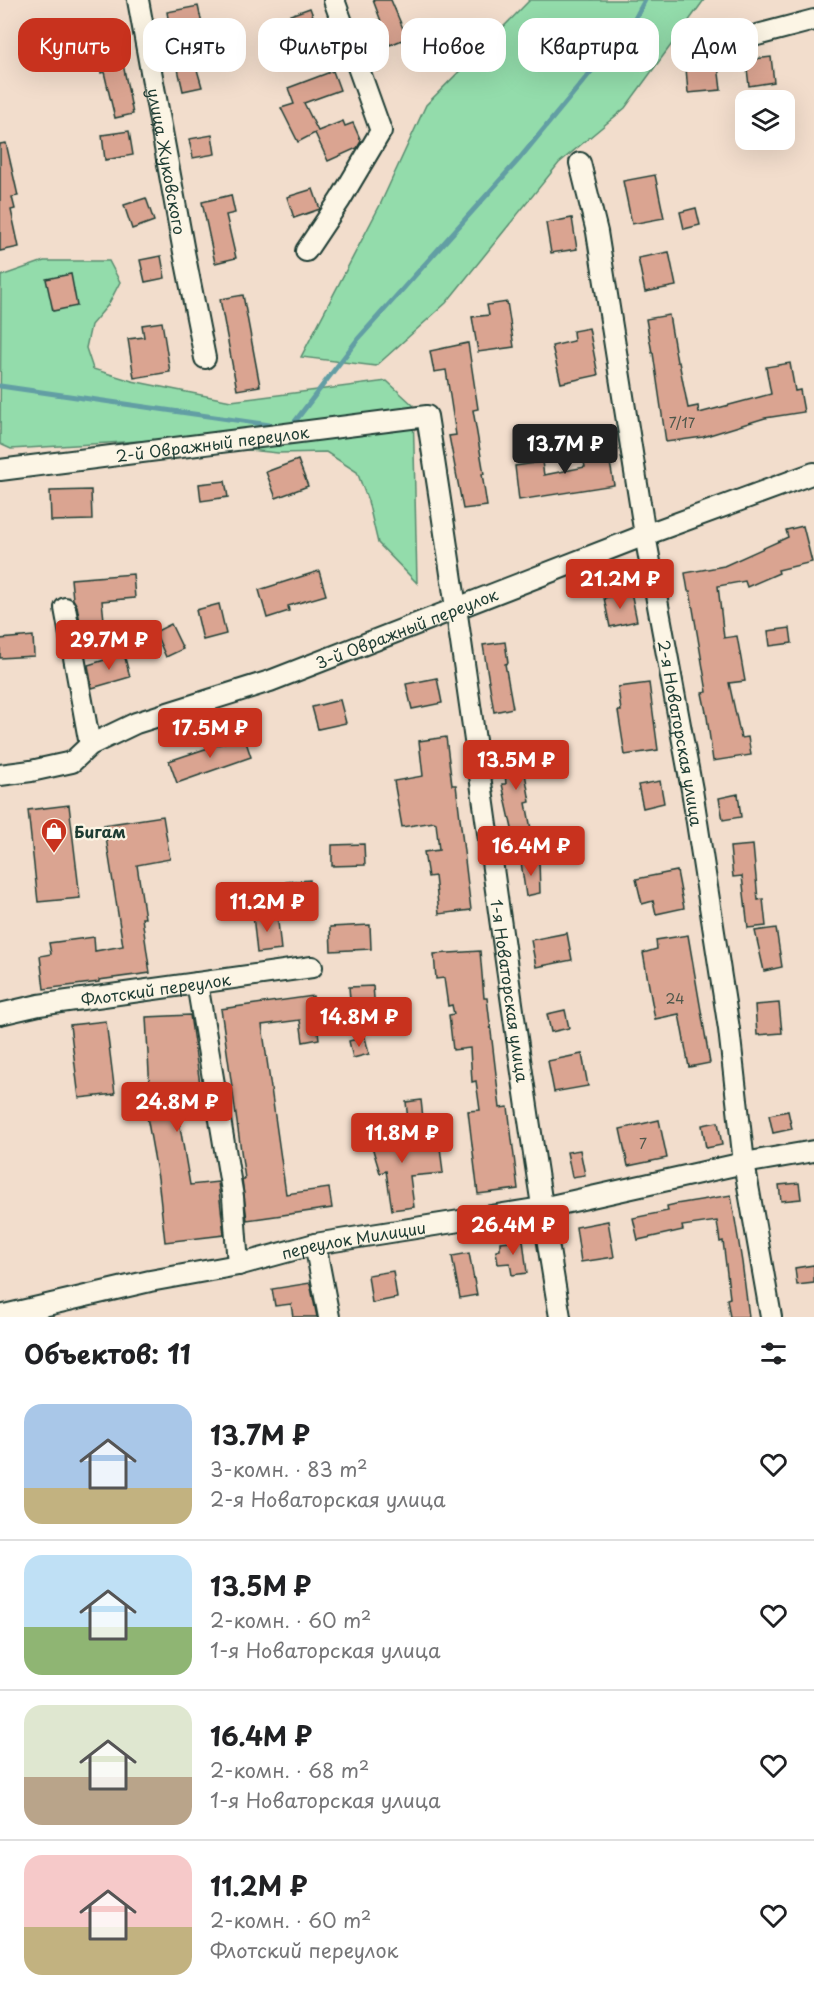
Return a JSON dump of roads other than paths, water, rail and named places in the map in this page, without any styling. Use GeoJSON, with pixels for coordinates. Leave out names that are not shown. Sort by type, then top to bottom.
{"type":"FeatureCollection","features":[{"type":"Feature","properties":{"kind":"street","name":"улица Жуковского"},"geometry":{"type":"LineString","coordinates":[[138,0],[205,358]]}},
{"type":"Feature","properties":{"kind":"street"},"geometry":{"type":"LineString","coordinates":[[306,251],[340,200],[381,131],[334,0]]}},
{"type":"Feature","properties":{"kind":"street"},"geometry":{"type":"LineString","coordinates":[[758,35],[814,20]]}},
{"type":"Feature","properties":{"kind":"street","name":"2-я Новаторская улица"},"geometry":{"type":"LineString","coordinates":[[580,163],[597,232],[645,535],[692,790],[729,1029],[744,1163],[771,1317]]}},
{"type":"Feature","properties":{"kind":"street","name":"2-й Овражный переулок"},"geometry":{"type":"LineString","coordinates":[[0,470],[427,416]]}},
{"type":"Feature","properties":{"kind":"street","name":"1-я Новаторская улица"},"geometry":{"type":"LineString","coordinates":[[427,416],[458,608],[542,1208],[560,1317]]}},
{"type":"Feature","properties":{"kind":"street","name":"3-й Овражный переулок"},"geometry":{"type":"LineString","coordinates":[[0,775],[72,762],[90,745],[136,723],[270,681],[645,535],[814,473]]}},
{"type":"Feature","properties":{"kind":"street"},"geometry":{"type":"LineString","coordinates":[[66,608],[90,745]]}},
{"type":"Feature","properties":{"kind":"street","name":"Флотский переулок"},"geometry":{"type":"LineString","coordinates":[[0,1014],[39,1005],[312,967]]}},
{"type":"Feature","properties":{"kind":"street"},"geometry":{"type":"LineString","coordinates":[[197,983],[233,1197],[238,1265]]}},
{"type":"Feature","properties":{"kind":"street","name":"переулок Милиции"},"geometry":{"type":"LineString","coordinates":[[0,1316],[150,1281],[238,1265],[315,1244],[542,1208],[744,1163],[814,1151]]}},
{"type":"Feature","properties":{"kind":"street"},"geometry":{"type":"LineString","coordinates":[[315,1244],[329,1317]]}},
{"type":"Feature","properties":{"kind":"waterway"},"geometry":{"type":"LineString","coordinates":[[290,428],[358,339],[520,158],[636,17],[645,0]]}},
{"type":"Feature","properties":{"kind":"waterway"},"geometry":{"type":"LineString","coordinates":[[0,386],[277,426]]}},
{"type":"Feature","properties":{"kind":"place","name":"Бигам"},"geometry":{"type":"Point","coordinates":[54,854]}}]}
